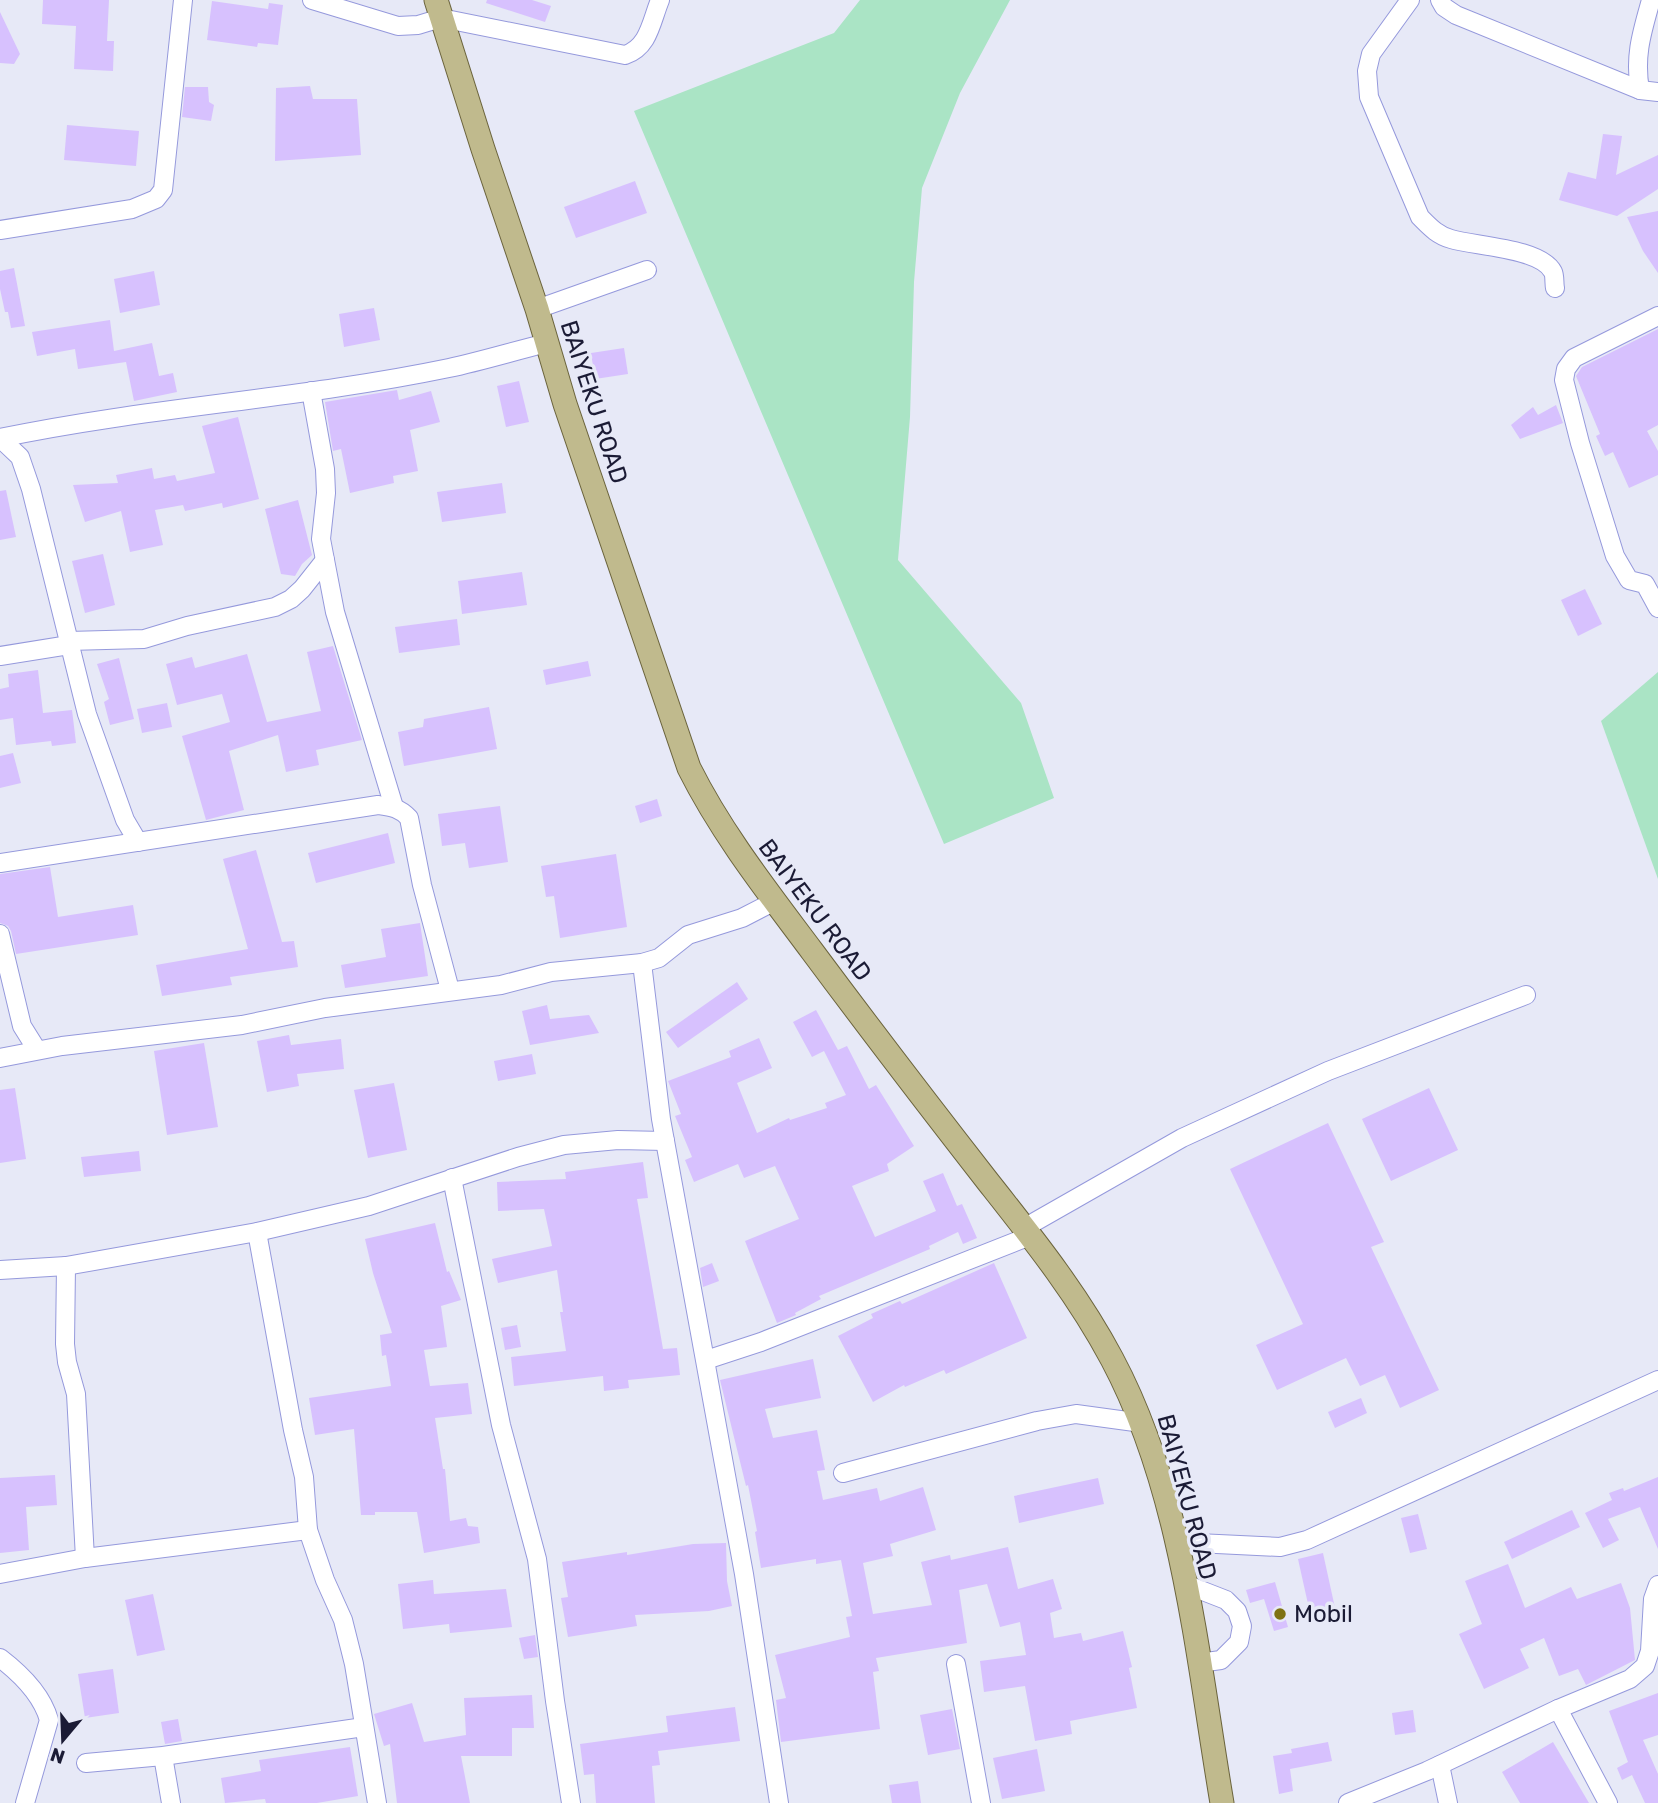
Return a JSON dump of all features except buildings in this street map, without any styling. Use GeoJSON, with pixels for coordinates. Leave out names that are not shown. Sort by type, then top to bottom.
{"type":"FeatureCollection","features":[{"type":"Feature","properties":{"kind":"main road","name":"BAIYEKU ROAD"},"geometry":{"type":"LineString","coordinates":[[439,9],[482,149],[537,309],[565,404],[689,768],[710,810],[775,901],[1066,1281],[1105,1347],[1142,1423],[1163,1489],[1185,1584],[1222,1803]]}},
{"type":"Feature","properties":{"kind":"street"},"geometry":{"type":"LineString","coordinates":[[0,230],[132,209],[156,200],[163,190],[183,0]]}},
{"type":"Feature","properties":{"kind":"street"},"geometry":{"type":"LineString","coordinates":[[312,0],[398,26],[418,24],[439,9],[625,55],[636,51],[643,44],[660,0]]}},
{"type":"Feature","properties":{"kind":"street"},"geometry":{"type":"LineString","coordinates":[[1410,0],[1371,54],[1367,71],[1368,97],[1420,217],[1434,232],[1451,239],[1527,255],[1543,262],[1553,271],[1555,288]]}},
{"type":"Feature","properties":{"kind":"street"},"geometry":{"type":"LineString","coordinates":[[1440,0],[1444,7],[1456,15],[1640,90],[1658,92]]}},
{"type":"Feature","properties":{"kind":"street"},"geometry":{"type":"LineString","coordinates":[[1640,90],[1636,69],[1638,45],[1651,0]]}},
{"type":"Feature","properties":{"kind":"street"},"geometry":{"type":"LineString","coordinates":[[537,309],[647,270]]}},
{"type":"Feature","properties":{"kind":"street"},"geometry":{"type":"LineString","coordinates":[[1658,316],[1574,358],[1566,369],[1564,380],[1580,443],[1615,556],[1629,580],[1645,584],[1658,608]]}},
{"type":"Feature","properties":{"kind":"street"},"geometry":{"type":"LineString","coordinates":[[0,438],[108,418],[311,391],[449,368],[547,343]]}},
{"type":"Feature","properties":{"kind":"street"},"geometry":{"type":"LineString","coordinates":[[311,391],[325,469],[326,493],[321,539],[335,612],[394,807]]}},
{"type":"Feature","properties":{"kind":"street"},"geometry":{"type":"LineString","coordinates":[[20,457],[31,431]]}},
{"type":"Feature","properties":{"kind":"street"},"geometry":{"type":"LineString","coordinates":[[0,438],[20,457],[32,489],[88,714],[125,820],[129,843]]}},
{"type":"Feature","properties":{"kind":"street"},"geometry":{"type":"LineString","coordinates":[[0,656],[69,643],[144,639],[187,626],[275,607],[291,599],[302,589],[325,560]]}},
{"type":"Feature","properties":{"kind":"street"},"geometry":{"type":"LineString","coordinates":[[0,863],[378,805],[394,807],[409,818],[422,885],[450,990]]}},
{"type":"Feature","properties":{"kind":"street"},"geometry":{"type":"LineString","coordinates":[[0,1058],[37,1050],[242,1025],[325,1008],[501,985],[551,972],[642,963],[659,958],[688,935],[742,918],[775,901]]}},
{"type":"Feature","properties":{"kind":"street"},"geometry":{"type":"LineString","coordinates":[[0,934],[22,1026],[37,1050]]}},
{"type":"Feature","properties":{"kind":"street"},"geometry":{"type":"LineString","coordinates":[[642,963],[665,1141],[744,1574],[779,1803]]}},
{"type":"Feature","properties":{"kind":"street"},"geometry":{"type":"LineString","coordinates":[[706,1360],[761,1342],[1027,1232],[1182,1138],[1328,1071],[1526,995]]}},
{"type":"Feature","properties":{"kind":"street"},"geometry":{"type":"LineString","coordinates":[[0,1270],[66,1266],[257,1232],[369,1206],[518,1157],[564,1145],[618,1140],[665,1141]]}},
{"type":"Feature","properties":{"kind":"street"},"geometry":{"type":"LineString","coordinates":[[452,1178],[501,1425],[537,1559],[571,1803]]}},
{"type":"Feature","properties":{"kind":"street"},"geometry":{"type":"LineString","coordinates":[[257,1232],[304,1477],[308,1530],[343,1620],[354,1664],[377,1803]]}},
{"type":"Feature","properties":{"kind":"street"},"geometry":{"type":"LineString","coordinates":[[66,1266],[65,1345],[75,1394],[85,1558]]}},
{"type":"Feature","properties":{"kind":"street"},"geometry":{"type":"LineString","coordinates":[[1176,1542],[1280,1548],[1307,1540],[1658,1380]]}},
{"type":"Feature","properties":{"kind":"street"},"geometry":{"type":"LineString","coordinates":[[843,1473],[1037,1421],[1076,1414],[1142,1423]]}},
{"type":"Feature","properties":{"kind":"street"},"geometry":{"type":"LineString","coordinates":[[0,1574],[85,1558],[308,1530]]}},
{"type":"Feature","properties":{"kind":"street"},"geometry":{"type":"LineString","coordinates":[[1185,1584],[1226,1600],[1237,1611],[1242,1626],[1239,1642],[1221,1660],[1199,1663]]}},
{"type":"Feature","properties":{"kind":"street"},"geometry":{"type":"LineString","coordinates":[[1348,1803],[1440,1765],[1558,1709],[1630,1679],[1645,1666],[1650,1650],[1653,1599],[1658,1585]]}},
{"type":"Feature","properties":{"kind":"street"},"geometry":{"type":"LineString","coordinates":[[0,1658],[33,1689],[47,1710],[50,1720],[25,1803]]}},
{"type":"Feature","properties":{"kind":"street"},"geometry":{"type":"LineString","coordinates":[[956,1664],[981,1803]]}},
{"type":"Feature","properties":{"kind":"street"},"geometry":{"type":"LineString","coordinates":[[1558,1709],[1608,1803]]}},
{"type":"Feature","properties":{"kind":"street"},"geometry":{"type":"LineString","coordinates":[[86,1763],[163,1756],[364,1727]]}},
{"type":"Feature","properties":{"kind":"street"},"geometry":{"type":"LineString","coordinates":[[163,1756],[171,1803]]}},
{"type":"Feature","properties":{"kind":"street"},"geometry":{"type":"LineString","coordinates":[[1440,1765],[1448,1803]]}},
{"type":"Feature","properties":{"kind":"green space"},"geometry":{"type":"Polygon","coordinates":[[[860,0],[1010,0],[960,93],[922,188],[914,282],[910,417],[898,560],[1021,703],[1054,798],[944,844],[634,111],[834,33],[860,0]]]}},
{"type":"Feature","properties":{"kind":"green space"},"geometry":{"type":"Polygon","coordinates":[[[1658,672],[1658,879],[1601,721],[1658,672]]]}},
{"type":"Feature","properties":{"kind":"place","name":"Mobil"},"geometry":{"type":"Point","coordinates":[1280,1614]}}]}
